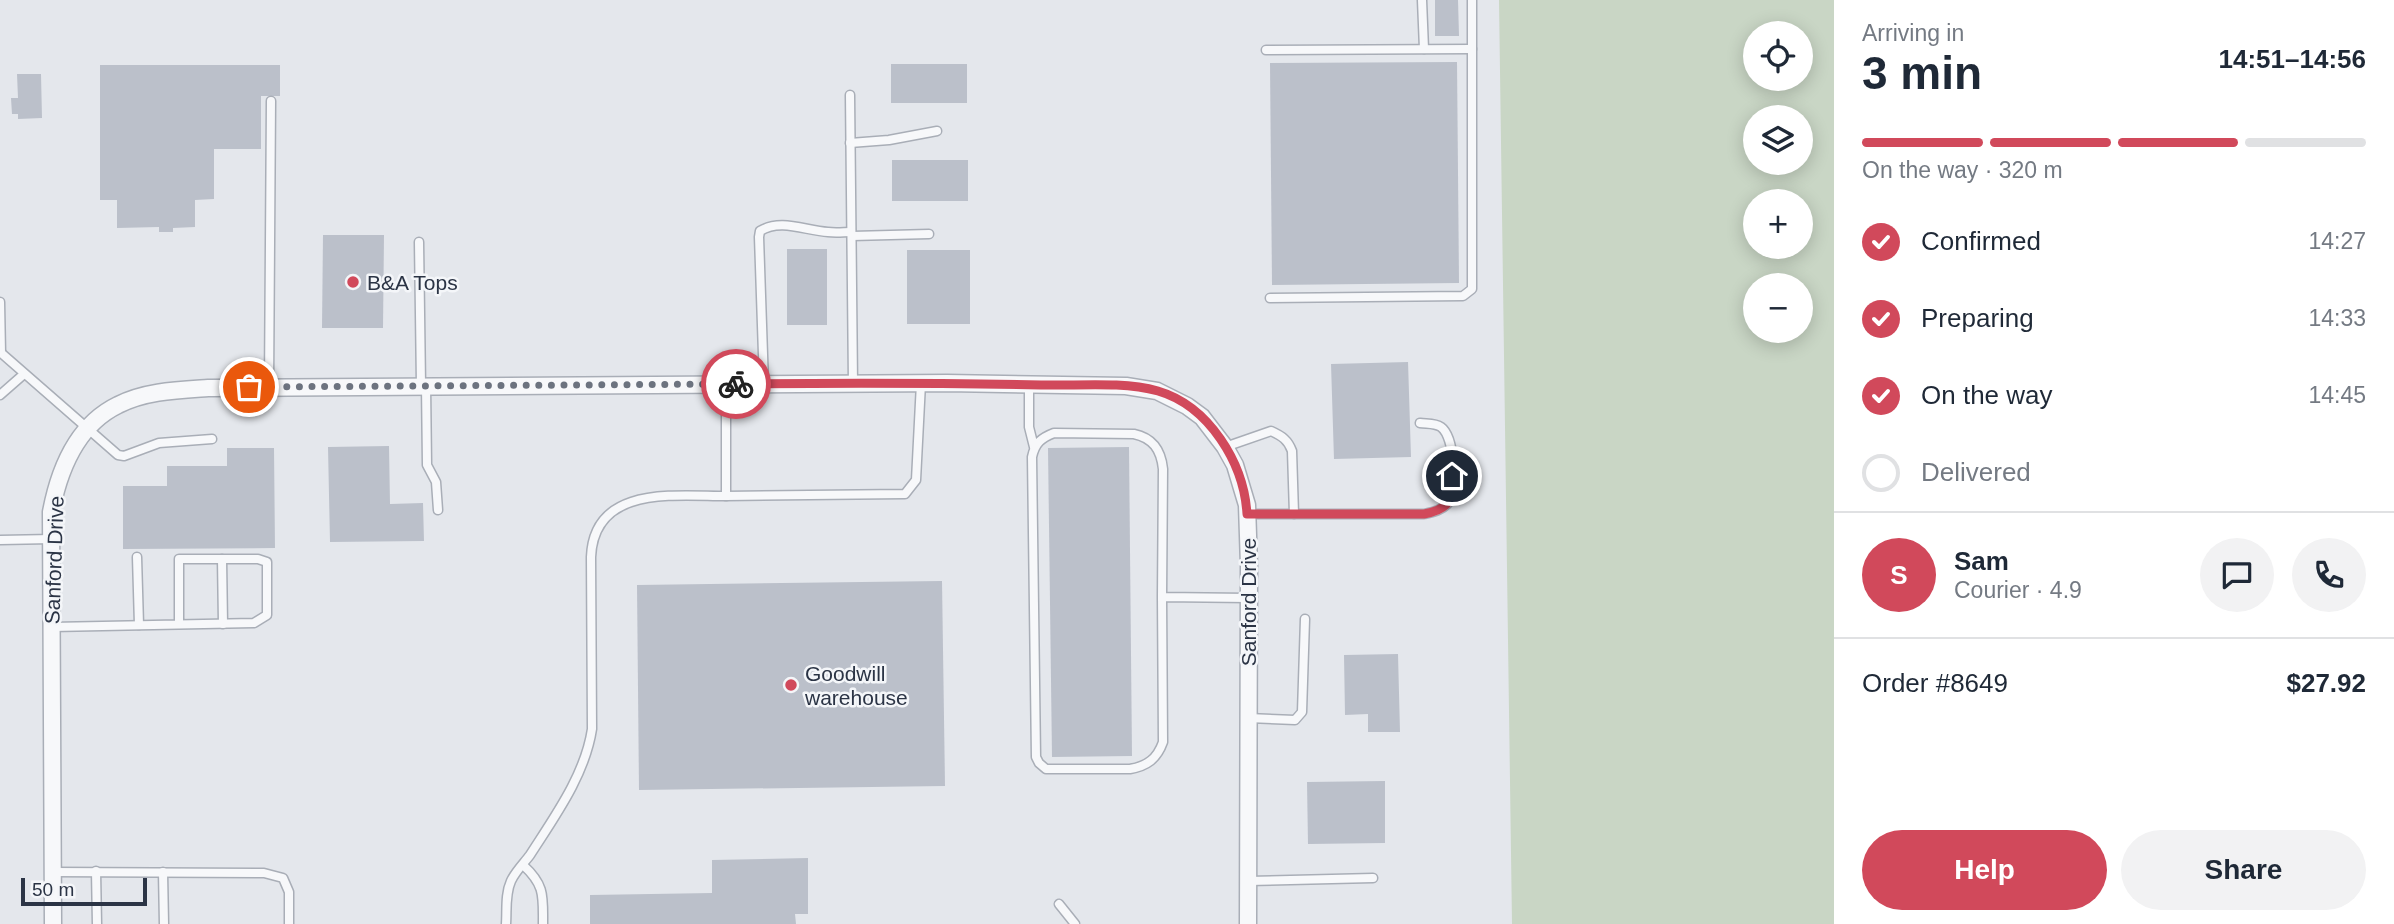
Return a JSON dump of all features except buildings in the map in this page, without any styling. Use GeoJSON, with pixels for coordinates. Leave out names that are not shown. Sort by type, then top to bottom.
{"type":"FeatureCollection","features":[{"type":"Feature","properties":{"kind":"street","name":"Sanford Drive"},"geometry":{"type":"LineString","coordinates":[[53,924],[51,512],[61,472],[69,455],[88,428],[118,405],[163,392],[269,386],[921,383],[1126,386],[1157,391],[1172,397],[1202,417],[1226,447],[1235,465],[1247,514],[1248,924]]}},
{"type":"Feature","properties":{"kind":"lane"},"geometry":{"type":"LineString","coordinates":[[1422,0],[1424,50]]}},
{"type":"Feature","properties":{"kind":"lane"},"geometry":{"type":"LineString","coordinates":[[1270,299],[1463,296],[1472,289],[1472,0]]}},
{"type":"Feature","properties":{"kind":"lane"},"geometry":{"type":"LineString","coordinates":[[1266,50],[1472,49]]}},
{"type":"Feature","properties":{"kind":"lane"},"geometry":{"type":"LineString","coordinates":[[850,95],[853,384]]}},
{"type":"Feature","properties":{"kind":"lane"},"geometry":{"type":"LineString","coordinates":[[269,386],[271,101]]}},
{"type":"Feature","properties":{"kind":"lane"},"geometry":{"type":"LineString","coordinates":[[850,143],[888,140],[937,131]]}},
{"type":"Feature","properties":{"kind":"lane"},"geometry":{"type":"LineString","coordinates":[[764,384],[759,237],[761,231],[777,225],[851,234],[929,234]]}},
{"type":"Feature","properties":{"kind":"lane"},"geometry":{"type":"LineString","coordinates":[[419,242],[427,465],[436,482],[438,510]]}},
{"type":"Feature","properties":{"kind":"lane"},"geometry":{"type":"LineString","coordinates":[[0,302],[1,353],[118,455],[124,456],[159,443],[212,439]]}},
{"type":"Feature","properties":{"kind":"lane"},"geometry":{"type":"LineString","coordinates":[[0,395],[24,374]]}},
{"type":"Feature","properties":{"kind":"lane"},"geometry":{"type":"LineString","coordinates":[[506,924],[507,895],[511,880],[574,782],[589,748],[592,729],[592,540],[605,517],[627,502],[646,498],[905,494],[916,480],[921,383]]}},
{"type":"Feature","properties":{"kind":"lane"},"geometry":{"type":"LineString","coordinates":[[726,384],[726,496]]}},
{"type":"Feature","properties":{"kind":"lane"},"geometry":{"type":"LineString","coordinates":[[1029,384],[1029,427],[1034,447],[1036,757],[1046,769],[1143,767],[1159,752],[1163,742],[1162,460],[1154,443],[1144,436],[1134,434],[1054,433],[1043,437],[1034,447]]}},
{"type":"Feature","properties":{"kind":"lane"},"geometry":{"type":"LineString","coordinates":[[1247,514],[1424,514],[1438,511],[1448,504],[1452,494],[1452,444],[1442,428],[1420,423]]}},
{"type":"Feature","properties":{"kind":"lane"},"geometry":{"type":"LineString","coordinates":[[1226,447],[1271,431],[1282,435],[1292,451],[1294,514]]}},
{"type":"Feature","properties":{"kind":"lane"},"geometry":{"type":"LineString","coordinates":[[0,540],[52,539]]}},
{"type":"Feature","properties":{"kind":"lane"},"geometry":{"type":"LineString","coordinates":[[137,557],[139,625]]}},
{"type":"Feature","properties":{"kind":"lane"},"geometry":{"type":"LineString","coordinates":[[52,627],[254,623],[267,615],[268,564],[258,559],[179,559],[179,624]]}},
{"type":"Feature","properties":{"kind":"lane"},"geometry":{"type":"LineString","coordinates":[[222,559],[223,624]]}},
{"type":"Feature","properties":{"kind":"lane"},"geometry":{"type":"LineString","coordinates":[[1162,597],[1249,598]]}},
{"type":"Feature","properties":{"kind":"lane"},"geometry":{"type":"LineString","coordinates":[[1248,718],[1294,720],[1302,712],[1305,619]]}},
{"type":"Feature","properties":{"kind":"lane"},"geometry":{"type":"LineString","coordinates":[[523,864],[541,885],[543,924]]}},
{"type":"Feature","properties":{"kind":"lane"},"geometry":{"type":"LineString","coordinates":[[96,871],[97,924]]}},
{"type":"Feature","properties":{"kind":"lane"},"geometry":{"type":"LineString","coordinates":[[53,872],[264,873],[284,878],[289,892],[289,924]]}},
{"type":"Feature","properties":{"kind":"lane"},"geometry":{"type":"LineString","coordinates":[[163,872],[164,924]]}},
{"type":"Feature","properties":{"kind":"lane"},"geometry":{"type":"LineString","coordinates":[[1248,881],[1373,878]]}},
{"type":"Feature","properties":{"kind":"lane"},"geometry":{"type":"LineString","coordinates":[[1059,904],[1075,924]]}},
{"type":"Feature","properties":{"kind":"green space"},"geometry":{"type":"Polygon","coordinates":[[[1499,0],[1834,0],[1834,924],[1512,924],[1499,0]]]}},
{"type":"Feature","properties":{"kind":"way so far"},"geometry":{"type":"LineString","coordinates":[[249,387],[736,384]]}},
{"type":"Feature","properties":{"kind":"place","name":"B&A Tops"},"geometry":{"type":"Point","coordinates":[353,282]}},
{"type":"Feature","properties":{"kind":"place","name":"Goodwill warehouse"},"geometry":{"type":"Point","coordinates":[791,685]}},
{"type":"Feature","properties":{"kind":"route"},"geometry":{"type":"LineString","coordinates":[[736,384],[1126,386],[1157,391],[1172,397],[1202,417],[1226,447],[1235,465],[1247,505],[1247,514],[1424,514],[1438,511],[1448,504],[1452,494],[1452,476]]}}]}
